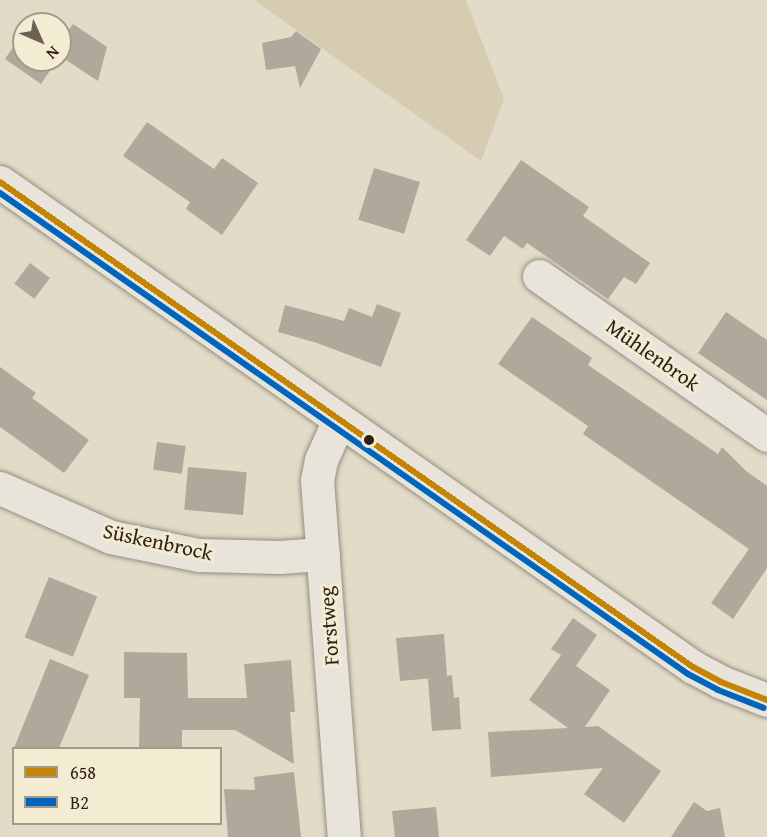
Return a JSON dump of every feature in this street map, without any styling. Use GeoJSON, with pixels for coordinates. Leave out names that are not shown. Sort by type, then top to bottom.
{"type":"FeatureCollection","features":[{"type":"Feature","properties":{"kind":"street"},"geometry":{"type":"LineString","coordinates":[[0,182],[693,667],[721,682],[767,700]]}},
{"type":"Feature","properties":{"kind":"street","name":"Mühlenbrok"},"geometry":{"type":"LineString","coordinates":[[539,276],[767,435]]}},
{"type":"Feature","properties":{"kind":"street","name":"Forstweg"},"geometry":{"type":"LineString","coordinates":[[339,420],[321,460],[317,480],[344,837]]}},
{"type":"Feature","properties":{"kind":"street","name":"Süskenbrock"},"geometry":{"type":"LineString","coordinates":[[0,488],[111,537],[200,555],[279,557],[323,554]]}},
{"type":"Feature","properties":{"kind":"shaded area"},"geometry":{"type":"Polygon","coordinates":[[[254,0],[466,0],[504,99],[481,161],[254,0]]]}},
{"type":"Feature","properties":{"kind":"building"},"geometry":{"type":"Polygon","coordinates":[[[72,25],[107,47],[98,81],[72,64],[72,25]]]}},
{"type":"Feature","properties":{"kind":"building"},"geometry":{"type":"Polygon","coordinates":[[[296,31],[321,49],[300,88],[295,66],[266,70],[262,43],[291,37],[296,31]]]}},
{"type":"Feature","properties":{"kind":"building"},"geometry":{"type":"Polygon","coordinates":[[[12,49],[12,64],[5,59],[12,49]]]}},
{"type":"Feature","properties":{"kind":"building"},"geometry":{"type":"Polygon","coordinates":[[[24,72],[49,72],[41,84],[24,72]]]}},
{"type":"Feature","properties":{"kind":"building"},"geometry":{"type":"Polygon","coordinates":[[[147,122],[214,169],[222,158],[258,183],[222,235],[186,209],[190,202],[123,156],[147,122]]]}},
{"type":"Feature","properties":{"kind":"building"},"geometry":{"type":"Polygon","coordinates":[[[521,160],[589,207],[583,216],[650,263],[636,284],[624,277],[608,299],[527,243],[523,249],[504,236],[490,256],[466,240],[521,160]]]}},
{"type":"Feature","properties":{"kind":"building"},"geometry":{"type":"Polygon","coordinates":[[[374,168],[420,182],[404,234],[358,220],[374,168]]]}},
{"type":"Feature","properties":{"kind":"building"},"geometry":{"type":"Polygon","coordinates":[[[30,263],[50,278],[34,299],[14,284],[30,263]]]}},
{"type":"Feature","properties":{"kind":"building"},"geometry":{"type":"Polygon","coordinates":[[[377,304],[401,313],[381,367],[317,343],[278,332],[285,305],[344,321],[349,308],[372,317],[377,304]]]}},
{"type":"Feature","properties":{"kind":"building"},"geometry":{"type":"Polygon","coordinates":[[[726,312],[767,340],[767,400],[698,353],[726,312]]]}},
{"type":"Feature","properties":{"kind":"building"},"geometry":{"type":"Polygon","coordinates":[[[532,317],[592,358],[588,365],[718,454],[722,447],[746,471],[767,486],[767,568],[733,619],[711,603],[749,549],[583,434],[588,426],[498,364],[532,317]]]}},
{"type":"Feature","properties":{"kind":"building"},"geometry":{"type":"Polygon","coordinates":[[[0,367],[36,393],[32,398],[89,440],[64,473],[0,427],[0,367]]]}},
{"type":"Feature","properties":{"kind":"building"},"geometry":{"type":"Polygon","coordinates":[[[157,442],[186,446],[182,474],[153,470],[157,442]]]}},
{"type":"Feature","properties":{"kind":"building"},"geometry":{"type":"Polygon","coordinates":[[[188,467],[247,472],[243,515],[184,510],[188,467]]]}},
{"type":"Feature","properties":{"kind":"building"},"geometry":{"type":"Polygon","coordinates":[[[49,577],[97,596],[73,657],[25,637],[49,577]]]}},
{"type":"Feature","properties":{"kind":"building"},"geometry":{"type":"Polygon","coordinates":[[[573,618],[597,635],[576,666],[610,690],[585,727],[598,726],[661,771],[624,823],[584,794],[603,768],[491,777],[488,732],[568,728],[529,700],[561,655],[551,649],[573,618]]]}},
{"type":"Feature","properties":{"kind":"building"},"geometry":{"type":"Polygon","coordinates":[[[444,634],[447,676],[452,675],[454,698],[459,697],[461,729],[432,731],[428,679],[435,678],[400,681],[396,638],[444,634]]]}},
{"type":"Feature","properties":{"kind":"building"},"geometry":{"type":"Polygon","coordinates":[[[124,652],[187,653],[188,698],[247,698],[244,664],[291,660],[295,712],[290,712],[294,764],[235,730],[182,730],[182,747],[139,747],[140,698],[124,698],[124,652]]]}},
{"type":"Feature","properties":{"kind":"building"},"geometry":{"type":"Polygon","coordinates":[[[50,659],[89,675],[59,747],[14,747],[50,659]]]}},
{"type":"Feature","properties":{"kind":"building"},"geometry":{"type":"Polygon","coordinates":[[[294,772],[301,837],[228,837],[224,789],[255,790],[254,777],[294,772]]]}},
{"type":"Feature","properties":{"kind":"building"},"geometry":{"type":"Polygon","coordinates":[[[694,802],[707,811],[720,808],[725,837],[671,837],[694,802]]]}},
{"type":"Feature","properties":{"kind":"building"},"geometry":{"type":"Polygon","coordinates":[[[436,807],[439,837],[395,837],[392,811],[436,807]]]}},
{"type":"Feature","properties":{"kind":"transit line","name":"658"},"geometry":{"type":"LineString","coordinates":[[0,182],[693,667],[721,682],[767,700]]}},
{"type":"Feature","properties":{"kind":"transit line","name":"B2"},"geometry":{"type":"LineString","coordinates":[[0,193],[688,674],[718,690],[764,708]]}}]}
